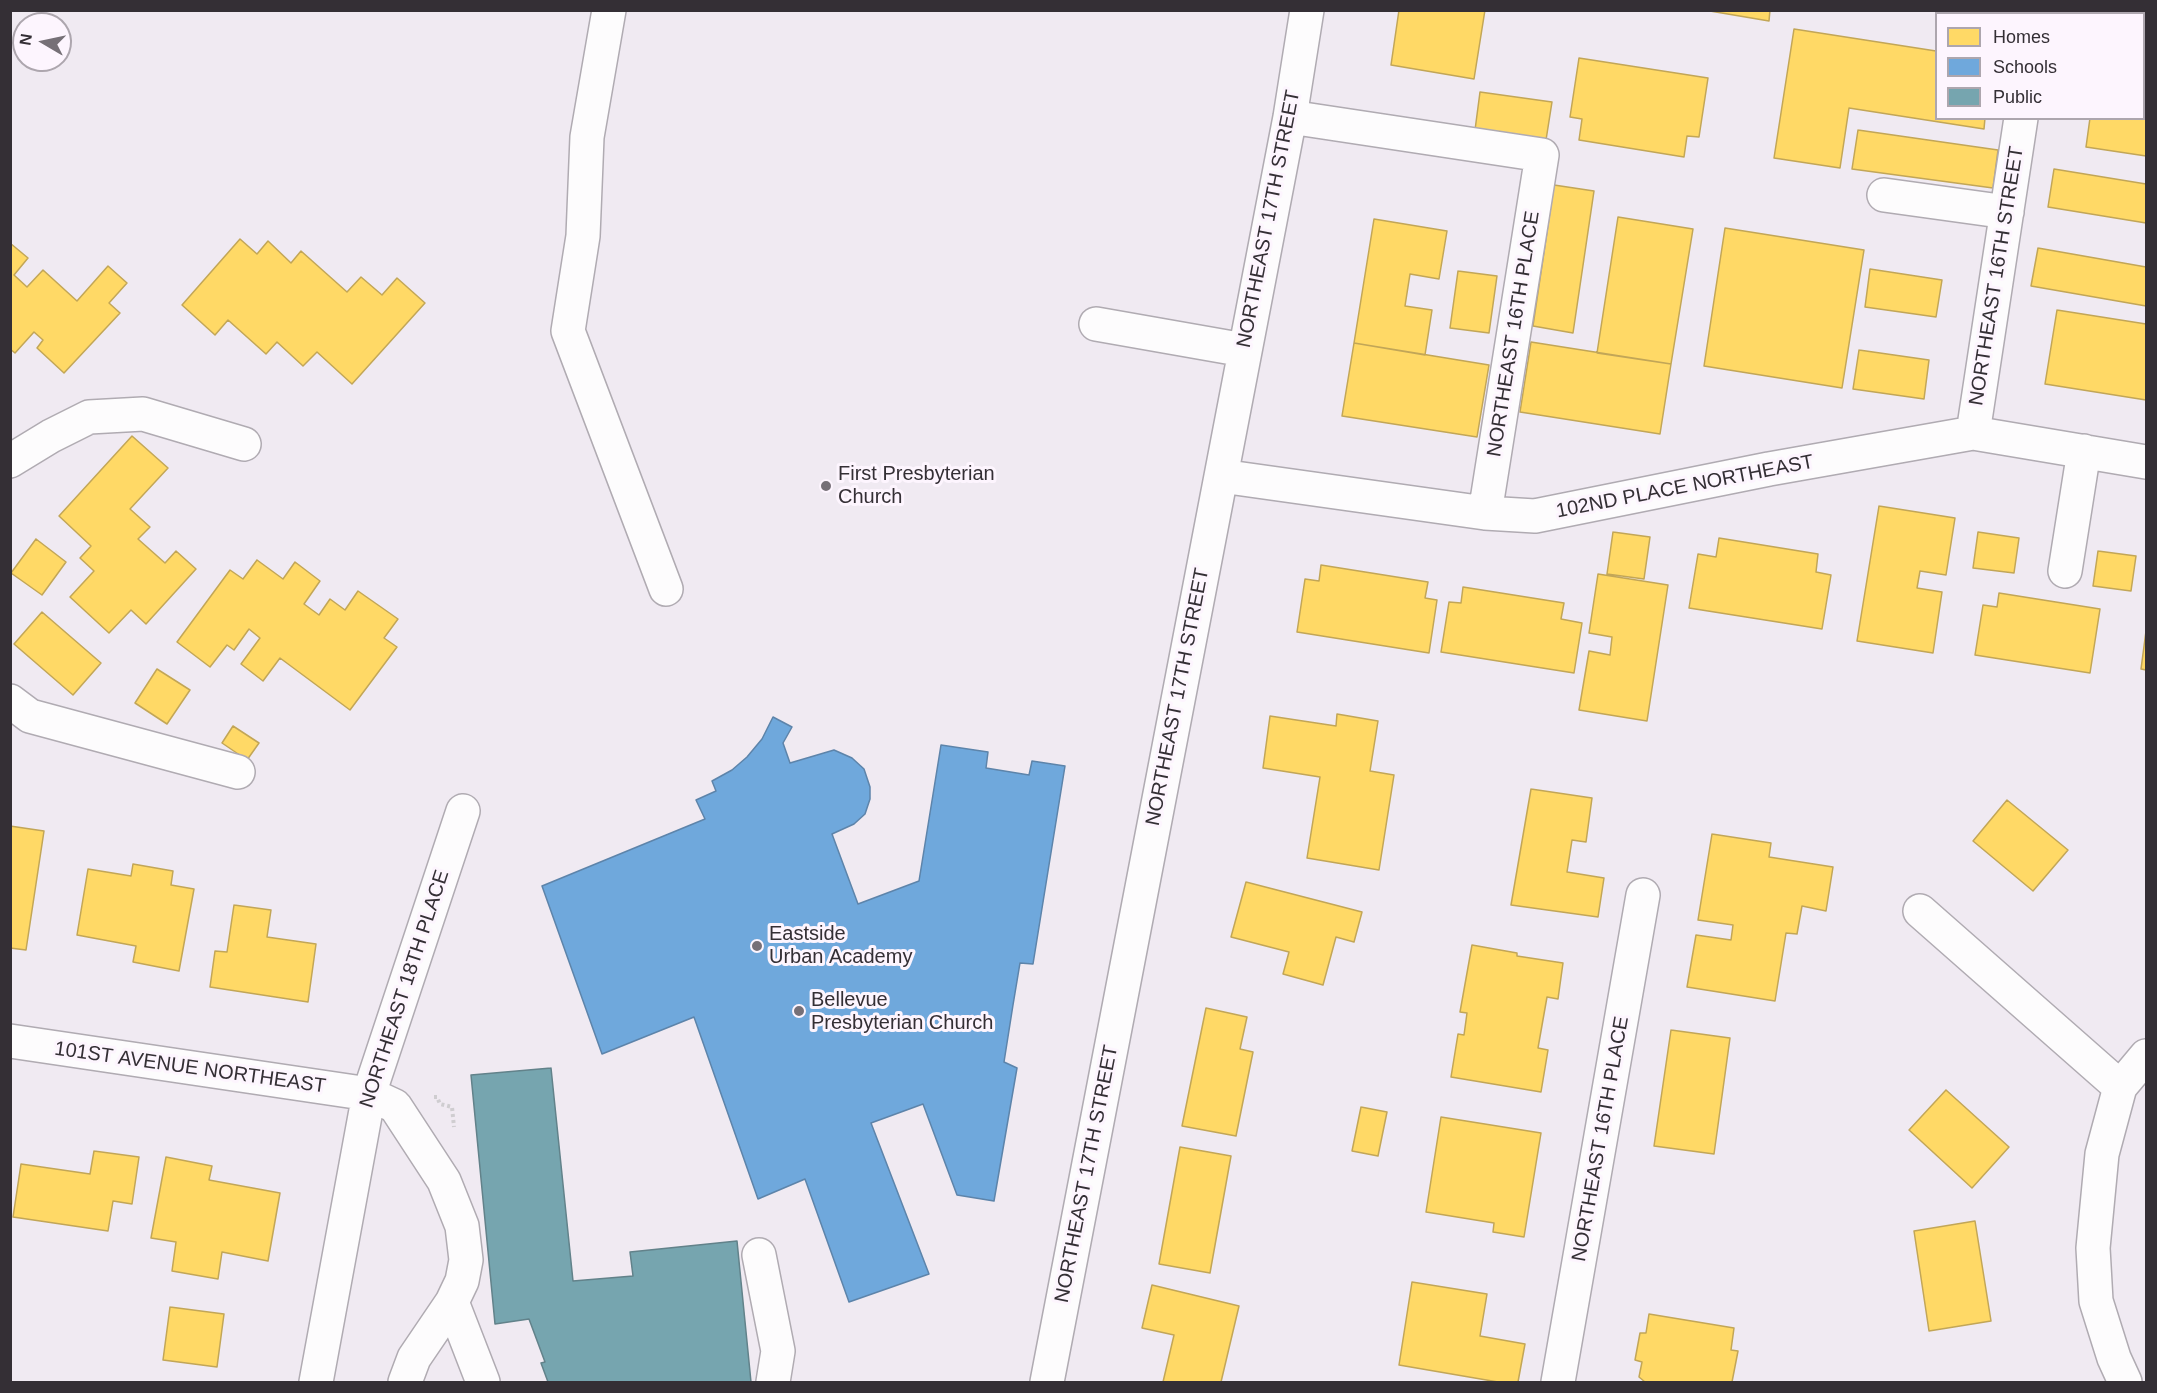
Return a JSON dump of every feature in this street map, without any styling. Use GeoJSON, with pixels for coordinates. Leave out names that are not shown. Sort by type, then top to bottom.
{"type":"FeatureCollection","features":[{"type":"Feature","properties":{"kind":"street"},"geometry":{"type":"LineString","coordinates":[[609,10],[587,137],[584,236],[568,331],[666,589]]}},
{"type":"Feature","properties":{"kind":"street","name":"NORTHEAST 17TH STREET"},"geometry":{"type":"LineString","coordinates":[[1047,1383],[1290,117],[1307,10]]}},
{"type":"Feature","properties":{"kind":"street","name":"NORTHEAST 16TH PLACE"},"geometry":{"type":"LineString","coordinates":[[1290,117],[1542,155],[1485,513]]}},
{"type":"Feature","properties":{"kind":"street","name":"NORTHEAST 16TH STREET"},"geometry":{"type":"LineString","coordinates":[[1973,433],[2021,120]]}},
{"type":"Feature","properties":{"kind":"street"},"geometry":{"type":"LineString","coordinates":[[1884,195],[2007,212]]}},
{"type":"Feature","properties":{"kind":"street"},"geometry":{"type":"LineString","coordinates":[[1096,324],[1244,350]]}},
{"type":"Feature","properties":{"kind":"street"},"geometry":{"type":"LineString","coordinates":[[10,460],[89,417],[143,414],[244,444]]}},
{"type":"Feature","properties":{"kind":"street","name":"102ND PLACE NORTHEAST"},"geometry":{"type":"LineString","coordinates":[[1221,476],[1485,513],[1535,516],[1769,469],[1973,433],[2146,462]]}},
{"type":"Feature","properties":{"kind":"street"},"geometry":{"type":"LineString","coordinates":[[2066,571],[2084,452]]}},
{"type":"Feature","properties":{"kind":"street"},"geometry":{"type":"LineString","coordinates":[[10,701],[30,716],[238,772]]}},
{"type":"Feature","properties":{"kind":"street","name":"NORTHEAST 18TH PLACE"},"geometry":{"type":"LineString","coordinates":[[316,1383],[369,1094],[462,811]]}},
{"type":"Feature","properties":{"kind":"street","name":"NORTHEAST 16TH PLACE"},"geometry":{"type":"LineString","coordinates":[[1558,1383],[1643,895]]}},
{"type":"Feature","properties":{"kind":"street"},"geometry":{"type":"LineString","coordinates":[[1920,911],[2120,1087]]}},
{"type":"Feature","properties":{"kind":"street","name":"101ST AVENUE NORTHEAST"},"geometry":{"type":"LineString","coordinates":[[10,1041],[369,1094],[395,1106],[444,1181],[462,1226],[466,1260],[462,1281],[452,1302],[414,1358],[405,1383]]}},
{"type":"Feature","properties":{"kind":"street"},"geometry":{"type":"LineString","coordinates":[[2125,1383],[2114,1358],[2096,1301],[2093,1248],[2102,1154],[2120,1087],[2146,1056]]}},
{"type":"Feature","properties":{"kind":"street"},"geometry":{"type":"LineString","coordinates":[[759,1255],[778,1351],[773,1383]]}},
{"type":"Feature","properties":{"kind":"street"},"geometry":{"type":"LineString","coordinates":[[452,1302],[483,1383]]}},
{"type":"Feature","properties":{"kind":"path"},"geometry":{"type":"LineString","coordinates":[[453,1118],[454,1126]]}},
{"type":"Feature","properties":{"kind":"building: Homes"},"geometry":{"type":"Polygon","coordinates":[[[1399,10],[1485,10],[1474,79],[1391,65],[1399,10]]]}},
{"type":"Feature","properties":{"kind":"building: Homes"},"geometry":{"type":"Polygon","coordinates":[[[1704,10],[1770,10],[1769,21],[1704,10]]]}},
{"type":"Feature","properties":{"kind":"building: Homes"},"geometry":{"type":"Polygon","coordinates":[[[2085,10],[2123,10],[2123,12],[2084,12],[2085,10]]]}},
{"type":"Feature","properties":{"kind":"building: Homes"},"geometry":{"type":"Polygon","coordinates":[[[1794,29],[1935,51],[1935,120],[1985,120],[1984,129],[1849,108],[1840,168],[1774,158],[1794,29]]]}},
{"type":"Feature","properties":{"kind":"building: Homes"},"geometry":{"type":"Polygon","coordinates":[[[1579,58],[1708,78],[1699,137],[1687,136],[1684,157],[1579,140],[1582,119],[1570,117],[1579,58]]]}},
{"type":"Feature","properties":{"kind":"building: Homes"},"geometry":{"type":"Polygon","coordinates":[[[2146,86],[2146,156],[2086,147],[2090,120],[2145,120],[2146,86]]]}},
{"type":"Feature","properties":{"kind":"building: Homes"},"geometry":{"type":"Polygon","coordinates":[[[1480,92],[1552,102],[1546,140],[1475,130],[1480,92]]]}},
{"type":"Feature","properties":{"kind":"building: Homes"},"geometry":{"type":"Polygon","coordinates":[[[1858,130],[1998,150],[1993,188],[1852,169],[1858,130]]]}},
{"type":"Feature","properties":{"kind":"building: Homes"},"geometry":{"type":"Polygon","coordinates":[[[2054,169],[2146,184],[2146,223],[2048,207],[2054,169]]]}},
{"type":"Feature","properties":{"kind":"building: Homes"},"geometry":{"type":"Polygon","coordinates":[[[1554,185],[1594,191],[1573,333],[1533,326],[1554,185]]]}},
{"type":"Feature","properties":{"kind":"building: Homes"},"geometry":{"type":"Polygon","coordinates":[[[1618,217],[1693,229],[1671,364],[1597,353],[1618,217]]]}},
{"type":"Feature","properties":{"kind":"building: Homes"},"geometry":{"type":"Polygon","coordinates":[[[1374,219],[1447,231],[1439,279],[1410,274],[1405,306],[1432,310],[1425,355],[1354,343],[1374,219]]]}},
{"type":"Feature","properties":{"kind":"building: Homes"},"geometry":{"type":"Polygon","coordinates":[[[1725,228],[1864,250],[1842,388],[1704,366],[1725,228]]]}},
{"type":"Feature","properties":{"kind":"building: Homes"},"geometry":{"type":"Polygon","coordinates":[[[240,239],[257,254],[268,241],[291,263],[301,251],[347,292],[361,277],[382,295],[397,278],[425,303],[352,384],[317,352],[303,366],[277,342],[266,354],[228,320],[215,335],[182,305],[240,239]]]}},
{"type":"Feature","properties":{"kind":"building: Homes"},"geometry":{"type":"Polygon","coordinates":[[[10,243],[28,258],[14,275],[27,287],[43,270],[77,301],[108,266],[127,283],[109,303],[120,313],[64,373],[37,348],[43,340],[34,332],[15,353],[10,349],[10,243]]]}},
{"type":"Feature","properties":{"kind":"building: Homes"},"geometry":{"type":"Polygon","coordinates":[[[2038,248],[2146,267],[2146,306],[2031,286],[2038,248]]]}},
{"type":"Feature","properties":{"kind":"building: Homes"},"geometry":{"type":"Polygon","coordinates":[[[1870,269],[1942,280],[1936,317],[1865,307],[1870,269]]]}},
{"type":"Feature","properties":{"kind":"building: Homes"},"geometry":{"type":"Polygon","coordinates":[[[1458,271],[1497,276],[1489,333],[1450,328],[1458,271]]]}},
{"type":"Feature","properties":{"kind":"building: Homes"},"geometry":{"type":"Polygon","coordinates":[[[2057,310],[2146,324],[2146,400],[2045,384],[2057,310]]]}},
{"type":"Feature","properties":{"kind":"building: Homes"},"geometry":{"type":"Polygon","coordinates":[[[1531,342],[1671,364],[1660,434],[1520,412],[1531,342]]]}},
{"type":"Feature","properties":{"kind":"building: Homes"},"geometry":{"type":"Polygon","coordinates":[[[1354,343],[1489,365],[1477,437],[1342,416],[1354,343]]]}},
{"type":"Feature","properties":{"kind":"building: Homes"},"geometry":{"type":"Polygon","coordinates":[[[1859,350],[1929,360],[1924,399],[1853,389],[1859,350]]]}},
{"type":"Feature","properties":{"kind":"building: Homes"},"geometry":{"type":"Polygon","coordinates":[[[132,436],[168,468],[130,509],[150,527],[138,539],[165,563],[176,551],[196,569],[146,624],[131,610],[109,633],[70,597],[94,571],[80,558],[91,546],[59,516],[132,436]]]}},
{"type":"Feature","properties":{"kind":"building: Homes"},"geometry":{"type":"Polygon","coordinates":[[[1879,506],[1955,518],[1946,575],[1920,571],[1917,588],[1942,592],[1933,653],[1857,641],[1879,506]]]}},
{"type":"Feature","properties":{"kind":"building: Homes"},"geometry":{"type":"Polygon","coordinates":[[[1613,532],[1650,537],[1644,579],[1607,574],[1613,532]]]}},
{"type":"Feature","properties":{"kind":"building: Homes"},"geometry":{"type":"Polygon","coordinates":[[[1978,532],[2019,538],[2014,573],[1973,568],[1978,532]]]}},
{"type":"Feature","properties":{"kind":"building: Homes"},"geometry":{"type":"Polygon","coordinates":[[[1719,538],[1818,554],[1816,572],[1831,575],[1822,629],[1689,608],[1698,554],[1716,557],[1719,538]]]}},
{"type":"Feature","properties":{"kind":"building: Homes"},"geometry":{"type":"Polygon","coordinates":[[[36,539],[66,562],[42,595],[11,573],[36,539]]]}},
{"type":"Feature","properties":{"kind":"building: Homes"},"geometry":{"type":"Polygon","coordinates":[[[2098,551],[2136,556],[2131,591],[2093,586],[2098,551]]]}},
{"type":"Feature","properties":{"kind":"building: Homes"},"geometry":{"type":"Polygon","coordinates":[[[257,560],[283,579],[295,562],[320,581],[304,604],[319,615],[330,599],[345,610],[358,591],[398,619],[384,638],[397,647],[350,710],[280,658],[263,681],[241,664],[260,638],[249,629],[234,650],[227,645],[210,667],[177,642],[230,570],[243,579],[257,560]]]}},
{"type":"Feature","properties":{"kind":"building: Homes"},"geometry":{"type":"Polygon","coordinates":[[[1321,565],[1428,582],[1425,598],[1437,600],[1429,653],[1297,632],[1305,579],[1319,581],[1321,565]]]}},
{"type":"Feature","properties":{"kind":"building: Homes"},"geometry":{"type":"Polygon","coordinates":[[[1598,574],[1668,585],[1647,721],[1579,710],[1589,651],[1610,655],[1612,637],[1589,633],[1598,574]]]}},
{"type":"Feature","properties":{"kind":"building: Homes"},"geometry":{"type":"Polygon","coordinates":[[[1463,587],[1564,603],[1561,619],[1582,623],[1574,673],[1441,652],[1449,602],[1461,603],[1463,587]]]}},
{"type":"Feature","properties":{"kind":"building: Homes"},"geometry":{"type":"Polygon","coordinates":[[[1999,593],[2100,609],[2090,673],[1975,655],[1983,605],[1997,607],[1999,593]]]}},
{"type":"Feature","properties":{"kind":"building: Homes"},"geometry":{"type":"Polygon","coordinates":[[[42,612],[101,663],[73,695],[14,644],[42,612]]]}},
{"type":"Feature","properties":{"kind":"building: Homes"},"geometry":{"type":"Polygon","coordinates":[[[2146,631],[2146,670],[2141,669],[2146,631]]]}},
{"type":"Feature","properties":{"kind":"building: Homes"},"geometry":{"type":"Polygon","coordinates":[[[157,669],[190,690],[167,724],[135,703],[157,669]]]}},
{"type":"Feature","properties":{"kind":"building: Homes"},"geometry":{"type":"Polygon","coordinates":[[[1337,714],[1378,721],[1370,771],[1394,775],[1379,870],[1307,858],[1320,777],[1263,768],[1270,716],[1336,726],[1337,714]]]}},
{"type":"Feature","properties":{"kind":"building: Homes"},"geometry":{"type":"Polygon","coordinates":[[[233,726],[259,743],[247,760],[222,743],[233,726]]]}},
{"type":"Feature","properties":{"kind":"building: Homes"},"geometry":{"type":"Polygon","coordinates":[[[1531,789],[1592,798],[1586,842],[1572,840],[1567,872],[1604,878],[1598,917],[1511,905],[1531,789]]]}},
{"type":"Feature","properties":{"kind":"building: Homes"},"geometry":{"type":"Polygon","coordinates":[[[2007,800],[2068,850],[2033,891],[1973,841],[2007,800]]]}},
{"type":"Feature","properties":{"kind":"building: Homes"},"geometry":{"type":"Polygon","coordinates":[[[10,826],[44,831],[26,950],[10,948],[10,826]]]}},
{"type":"Feature","properties":{"kind":"building: Homes"},"geometry":{"type":"Polygon","coordinates":[[[1712,834],[1771,843],[1769,857],[1833,867],[1826,911],[1802,906],[1797,934],[1786,933],[1775,1001],[1687,987],[1696,935],[1731,940],[1733,925],[1698,920],[1712,834]]]}},
{"type":"Feature","properties":{"kind":"building: Homes"},"geometry":{"type":"Polygon","coordinates":[[[133,864],[173,871],[171,885],[194,889],[179,971],[133,962],[136,946],[77,935],[88,869],[131,876],[133,864]]]}},
{"type":"Feature","properties":{"kind":"building: Homes"},"geometry":{"type":"Polygon","coordinates":[[[1246,882],[1362,912],[1354,942],[1336,937],[1323,985],[1283,974],[1289,952],[1231,937],[1246,882]]]}},
{"type":"Feature","properties":{"kind":"building: Homes"},"geometry":{"type":"Polygon","coordinates":[[[234,905],[271,910],[267,937],[316,944],[308,1002],[210,987],[215,951],[227,952],[234,905]]]}},
{"type":"Feature","properties":{"kind":"building: Homes"},"geometry":{"type":"Polygon","coordinates":[[[1472,945],[1517,953],[1517,956],[1563,963],[1558,999],[1547,997],[1538,1048],[1548,1050],[1541,1092],[1451,1077],[1458,1034],[1464,1035],[1467,1013],[1460,1012],[1472,945]]]}},
{"type":"Feature","properties":{"kind":"building: Homes"},"geometry":{"type":"Polygon","coordinates":[[[1206,1008],[1247,1017],[1240,1049],[1253,1052],[1236,1136],[1182,1126],[1206,1008]]]}},
{"type":"Feature","properties":{"kind":"building: Homes"},"geometry":{"type":"Polygon","coordinates":[[[1671,1030],[1730,1038],[1714,1154],[1654,1146],[1671,1030]]]}},
{"type":"Feature","properties":{"kind":"building: Homes"},"geometry":{"type":"Polygon","coordinates":[[[1946,1090],[2009,1147],[1972,1188],[1909,1130],[1946,1090]]]}},
{"type":"Feature","properties":{"kind":"building: Homes"},"geometry":{"type":"Polygon","coordinates":[[[1361,1107],[1387,1112],[1378,1156],[1352,1151],[1361,1107]]]}},
{"type":"Feature","properties":{"kind":"building: Homes"},"geometry":{"type":"Polygon","coordinates":[[[1441,1117],[1541,1133],[1524,1237],[1493,1232],[1494,1223],[1426,1212],[1441,1117]]]}},
{"type":"Feature","properties":{"kind":"building: Homes"},"geometry":{"type":"Polygon","coordinates":[[[1180,1147],[1231,1156],[1210,1273],[1159,1264],[1180,1147]]]}},
{"type":"Feature","properties":{"kind":"building: Homes"},"geometry":{"type":"Polygon","coordinates":[[[94,1151],[139,1157],[132,1204],[113,1201],[108,1231],[13,1217],[21,1164],[90,1174],[94,1151]]]}},
{"type":"Feature","properties":{"kind":"building: Homes"},"geometry":{"type":"Polygon","coordinates":[[[166,1157],[212,1166],[209,1180],[280,1193],[268,1261],[222,1252],[218,1279],[172,1271],[176,1242],[151,1238],[166,1157]]]}},
{"type":"Feature","properties":{"kind":"building: Homes"},"geometry":{"type":"Polygon","coordinates":[[[1975,1221],[1991,1321],[1929,1331],[1914,1231],[1975,1221]]]}},
{"type":"Feature","properties":{"kind":"building: Homes"},"geometry":{"type":"Polygon","coordinates":[[[1412,1282],[1487,1294],[1480,1336],[1525,1344],[1518,1382],[1498,1382],[1399,1365],[1412,1282]]]}},
{"type":"Feature","properties":{"kind":"building: Homes"},"geometry":{"type":"Polygon","coordinates":[[[1152,1285],[1239,1306],[1221,1382],[1163,1382],[1174,1335],[1142,1328],[1152,1285]]]}},
{"type":"Feature","properties":{"kind":"building: Homes"},"geometry":{"type":"Polygon","coordinates":[[[170,1307],[224,1314],[217,1367],[163,1360],[170,1307]]]}},
{"type":"Feature","properties":{"kind":"building: Homes"},"geometry":{"type":"Polygon","coordinates":[[[1649,1314],[1734,1328],[1731,1350],[1738,1351],[1732,1382],[1645,1382],[1639,1377],[1642,1362],[1635,1360],[1640,1333],[1646,1333],[1649,1314]]]}},
{"type":"Feature","properties":{"kind":"building: Schools","name":"Bellevue Presbyterian Church"},"geometry":{"type":"Polygon","coordinates":[[[773,717],[792,727],[783,743],[790,763],[834,750],[852,758],[864,769],[870,787],[870,799],[865,814],[854,824],[832,834],[858,904],[919,881],[941,745],[988,752],[986,768],[1029,775],[1032,761],[1065,766],[1033,964],[1020,963],[1013,1005],[1004,1062],[1017,1068],[994,1201],[957,1195],[923,1104],[871,1123],[929,1274],[849,1302],[805,1179],[758,1199],[694,1017],[602,1054],[542,886],[705,819],[696,800],[716,791],[712,781],[732,770],[747,757],[762,739],[773,717]]]}},
{"type":"Feature","properties":{"kind":"building: Public"},"geometry":{"type":"Polygon","coordinates":[[[551,1068],[573,1281],[633,1276],[630,1252],[737,1241],[751,1382],[548,1382],[541,1363],[545,1362],[529,1319],[495,1324],[471,1075],[551,1068]]]}},
{"type":"Feature","properties":{"kind":"place","name":"First Presbyterian Church"},"geometry":{"type":"Point","coordinates":[826,486]}},
{"type":"Feature","properties":{"kind":"place","name":"Eastside Urban Academy"},"geometry":{"type":"Point","coordinates":[757,946]}},
{"type":"Feature","properties":{"kind":"place","name":"Bellevue Presbyterian Church"},"geometry":{"type":"Point","coordinates":[799,1011]}}]}
